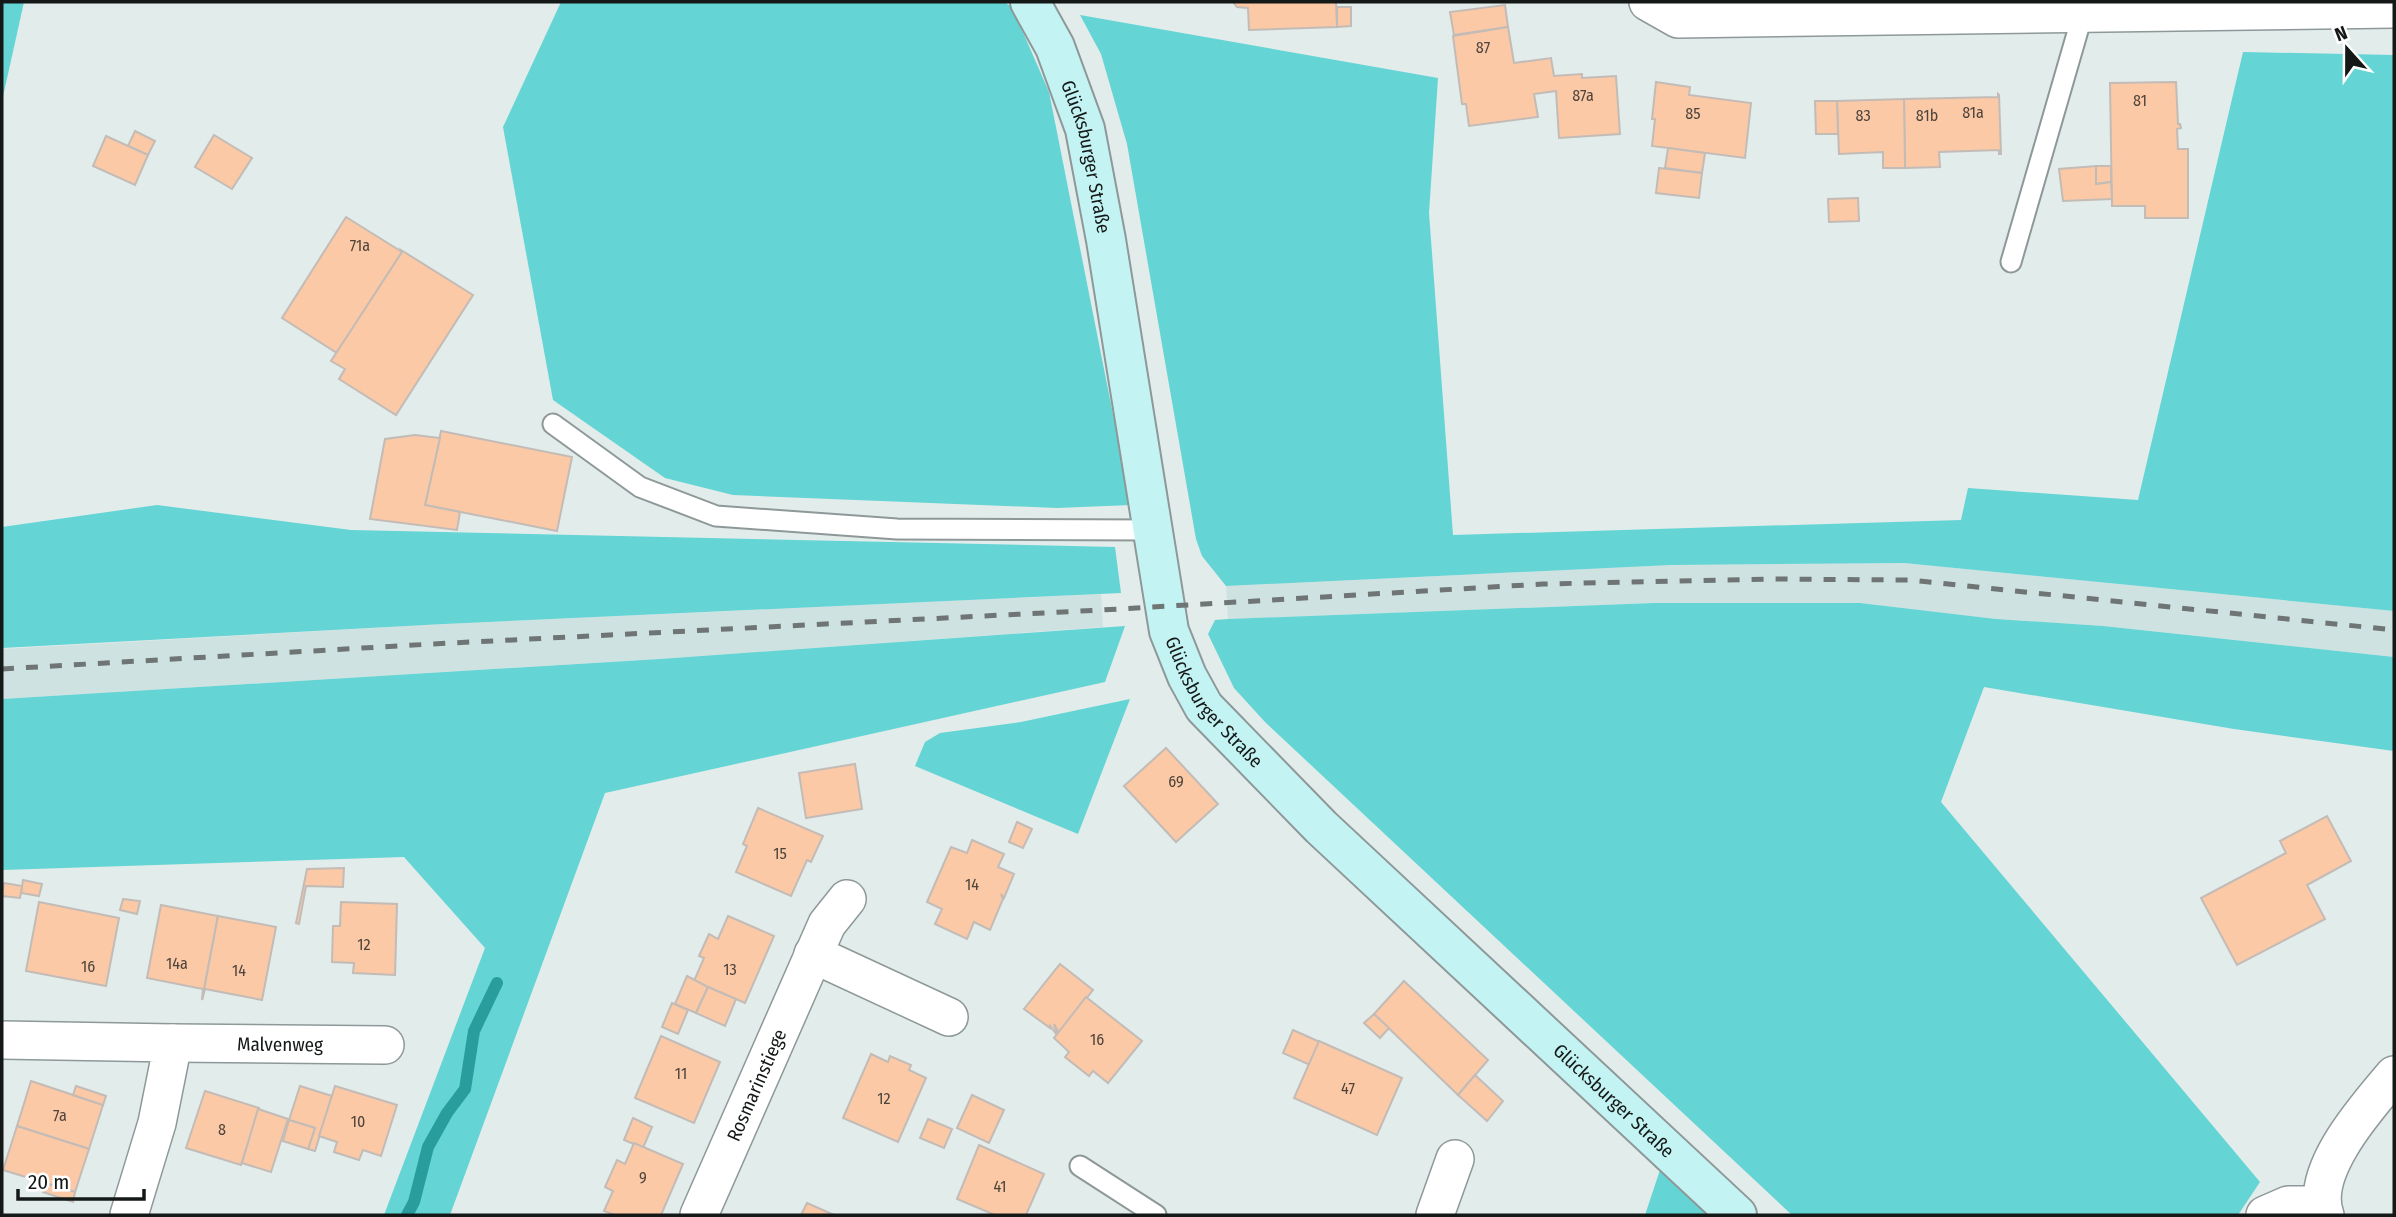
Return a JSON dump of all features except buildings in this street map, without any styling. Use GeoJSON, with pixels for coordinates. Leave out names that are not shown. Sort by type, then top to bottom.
{"type":"FeatureCollection","features":[{"type":"Feature","properties":{"kind":"main road","name":"Glücksburger Straße"},"geometry":{"type":"LineString","coordinates":[[1030,2],[1055,47],[1085,129],[1106,240],[1169,631],[1186,676],[1205,707],[1321,827],[1737,1215]]}},
{"type":"Feature","properties":{"kind":"street"},"geometry":{"type":"LineString","coordinates":[[1648,2],[1678,19],[2394,9]]}},
{"type":"Feature","properties":{"kind":"street","name":"Rosmarinstiege"},"geometry":{"type":"LineString","coordinates":[[699,1215],[827,924],[847,899]]}},
{"type":"Feature","properties":{"kind":"street"},"geometry":{"type":"LineString","coordinates":[[814,954],[949,1017]]}},
{"type":"Feature","properties":{"kind":"street","name":"Malvenweg"},"geometry":{"type":"LineString","coordinates":[[2,1040],[385,1045]]}},
{"type":"Feature","properties":{"kind":"street"},"geometry":{"type":"LineString","coordinates":[[129,1215],[157,1123],[173,1043]]}},
{"type":"Feature","properties":{"kind":"street"},"geometry":{"type":"LineString","coordinates":[[2265,1215],[2288,1205],[2323,1210],[2327,1172],[2362,1113],[2394,1075]]}},
{"type":"Feature","properties":{"kind":"street"},"geometry":{"type":"LineString","coordinates":[[1435,1215],[1455,1159]]}},
{"type":"Feature","properties":{"kind":"lane"},"geometry":{"type":"LineString","coordinates":[[2011,262],[2083,13]]}},
{"type":"Feature","properties":{"kind":"lane"},"geometry":{"type":"LineString","coordinates":[[553,424],[640,487],[716,516],[897,529],[1152,530]]}},
{"type":"Feature","properties":{"kind":"lane"},"geometry":{"type":"LineString","coordinates":[[1080,1166],[1156,1215]]}},
{"type":"Feature","properties":{"kind":"shaded area"},"geometry":{"type":"Polygon","coordinates":[[[2,2],[24,2],[2,101],[2,2]]]}},
{"type":"Feature","properties":{"kind":"shaded area"},"geometry":{"type":"Polygon","coordinates":[[[561,2],[1004,2],[1012,7],[1049,92],[1131,505],[1057,508],[733,495],[665,478],[553,400],[503,127],[561,2]]]}},
{"type":"Feature","properties":{"kind":"shaded area"},"geometry":{"type":"Polygon","coordinates":[[[1080,15],[1438,78],[1429,213],[1453,535],[1961,520],[1968,488],[2138,500],[2243,52],[2394,55],[2394,611],[1904,563],[1671,565],[1226,586],[1202,556],[1196,539],[1127,144],[1101,54],[1080,15]]]}},
{"type":"Feature","properties":{"kind":"shaded area"},"geometry":{"type":"Polygon","coordinates":[[[157,505],[351,530],[1115,547],[1121,593],[444,624],[2,648],[2,527],[157,505]]]}},
{"type":"Feature","properties":{"kind":"shaded area"},"geometry":{"type":"Polygon","coordinates":[[[1904,563],[2394,611],[2394,657],[2103,626],[1996,619],[1860,603],[1654,603],[1228,619],[1226,586],[1671,565],[1904,563]]]}},
{"type":"Feature","properties":{"kind":"shaded area"},"geometry":{"type":"Polygon","coordinates":[[[1101,594],[1103,627],[660,659],[2,699],[2,649],[444,624],[1101,594]]]}},
{"type":"Feature","properties":{"kind":"shaded area"},"geometry":{"type":"Polygon","coordinates":[[[1654,603],[1860,603],[1996,619],[2103,626],[2394,657],[2394,751],[2234,729],[1984,687],[1941,802],[2260,1182],[2238,1215],[1792,1215],[1265,722],[1234,688],[1208,634],[1215,620],[1228,619],[1654,603]]]}},
{"type":"Feature","properties":{"kind":"shaded area"},"geometry":{"type":"Polygon","coordinates":[[[1125,626],[1105,682],[605,793],[450,1215],[384,1215],[485,948],[404,857],[2,870],[2,699],[660,659],[1125,626]]]}},
{"type":"Feature","properties":{"kind":"shaded area"},"geometry":{"type":"Polygon","coordinates":[[[1130,699],[1078,834],[915,766],[925,742],[940,733],[1021,722],[1130,699]]]}},
{"type":"Feature","properties":{"kind":"shaded area"},"geometry":{"type":"Polygon","coordinates":[[[1660,1170],[1709,1215],[1645,1215],[1660,1170]]]}},
{"type":"Feature","properties":{"kind":"waterway"},"geometry":{"type":"LineString","coordinates":[[407,1215],[414,1202],[428,1147],[447,1113],[465,1089],[474,1031],[497,983]]}},
{"type":"Feature","properties":{"kind":"railway"},"geometry":{"type":"LineString","coordinates":[[2,669],[1543,584],[1772,579],[1909,580],[2394,630]]}}]}
